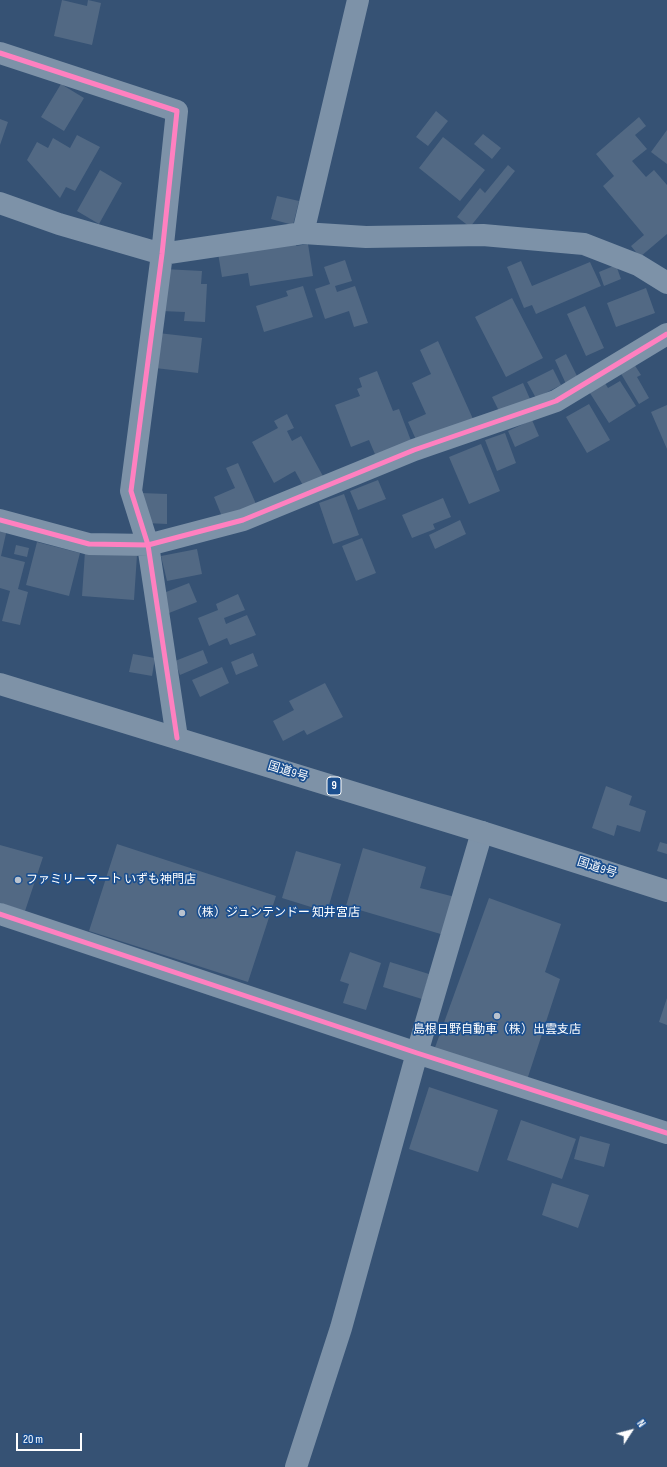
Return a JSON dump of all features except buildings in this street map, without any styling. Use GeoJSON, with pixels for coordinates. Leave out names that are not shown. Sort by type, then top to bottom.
{"type":"FeatureCollection","features":[{"type":"Feature","properties":{"kind":"highway","name":"国道9号"},"geometry":{"type":"LineString","coordinates":[[0,684],[482,832],[667,891]]}},
{"type":"Feature","properties":{"kind":"street"},"geometry":{"type":"LineString","coordinates":[[303,233],[358,0]]}},
{"type":"Feature","properties":{"kind":"street"},"geometry":{"type":"LineString","coordinates":[[0,53],[177,111],[162,254],[131,490],[148,545],[176,738]]}},
{"type":"Feature","properties":{"kind":"street"},"geometry":{"type":"LineString","coordinates":[[0,203],[60,224],[162,254],[303,233],[366,237],[482,235],[584,244],[638,266],[667,283]]}},
{"type":"Feature","properties":{"kind":"street"},"geometry":{"type":"LineString","coordinates":[[0,520],[89,544],[148,545],[243,520],[414,450],[556,401],[667,334]]}},
{"type":"Feature","properties":{"kind":"street"},"geometry":{"type":"LineString","coordinates":[[296,1467],[341,1328],[417,1053],[482,832]]}},
{"type":"Feature","properties":{"kind":"street"},"geometry":{"type":"LineString","coordinates":[[0,914],[417,1053],[667,1132]]}},
{"type":"Feature","properties":{"kind":"cycle path"},"geometry":{"type":"LineString","coordinates":[[0,53],[177,111],[162,254],[131,491],[148,545],[177,738]]}},
{"type":"Feature","properties":{"kind":"cycle path"},"geometry":{"type":"LineString","coordinates":[[0,520],[89,544],[148,545],[243,520],[414,450],[556,401],[667,334]]}},
{"type":"Feature","properties":{"kind":"cycle path"},"geometry":{"type":"LineString","coordinates":[[0,914],[417,1053],[667,1133]]}},
{"type":"Feature","properties":{"kind":"place","name":"ファミリーマート いずも神門店"},"geometry":{"type":"Point","coordinates":[18,880]}},
{"type":"Feature","properties":{"kind":"place","name":"（株）ジュンテンドー 知井宮店"},"geometry":{"type":"Point","coordinates":[182,913]}},
{"type":"Feature","properties":{"kind":"place","name":"島根日野自動車（株）出雲支店"},"geometry":{"type":"Point","coordinates":[497,1016]}}]}
